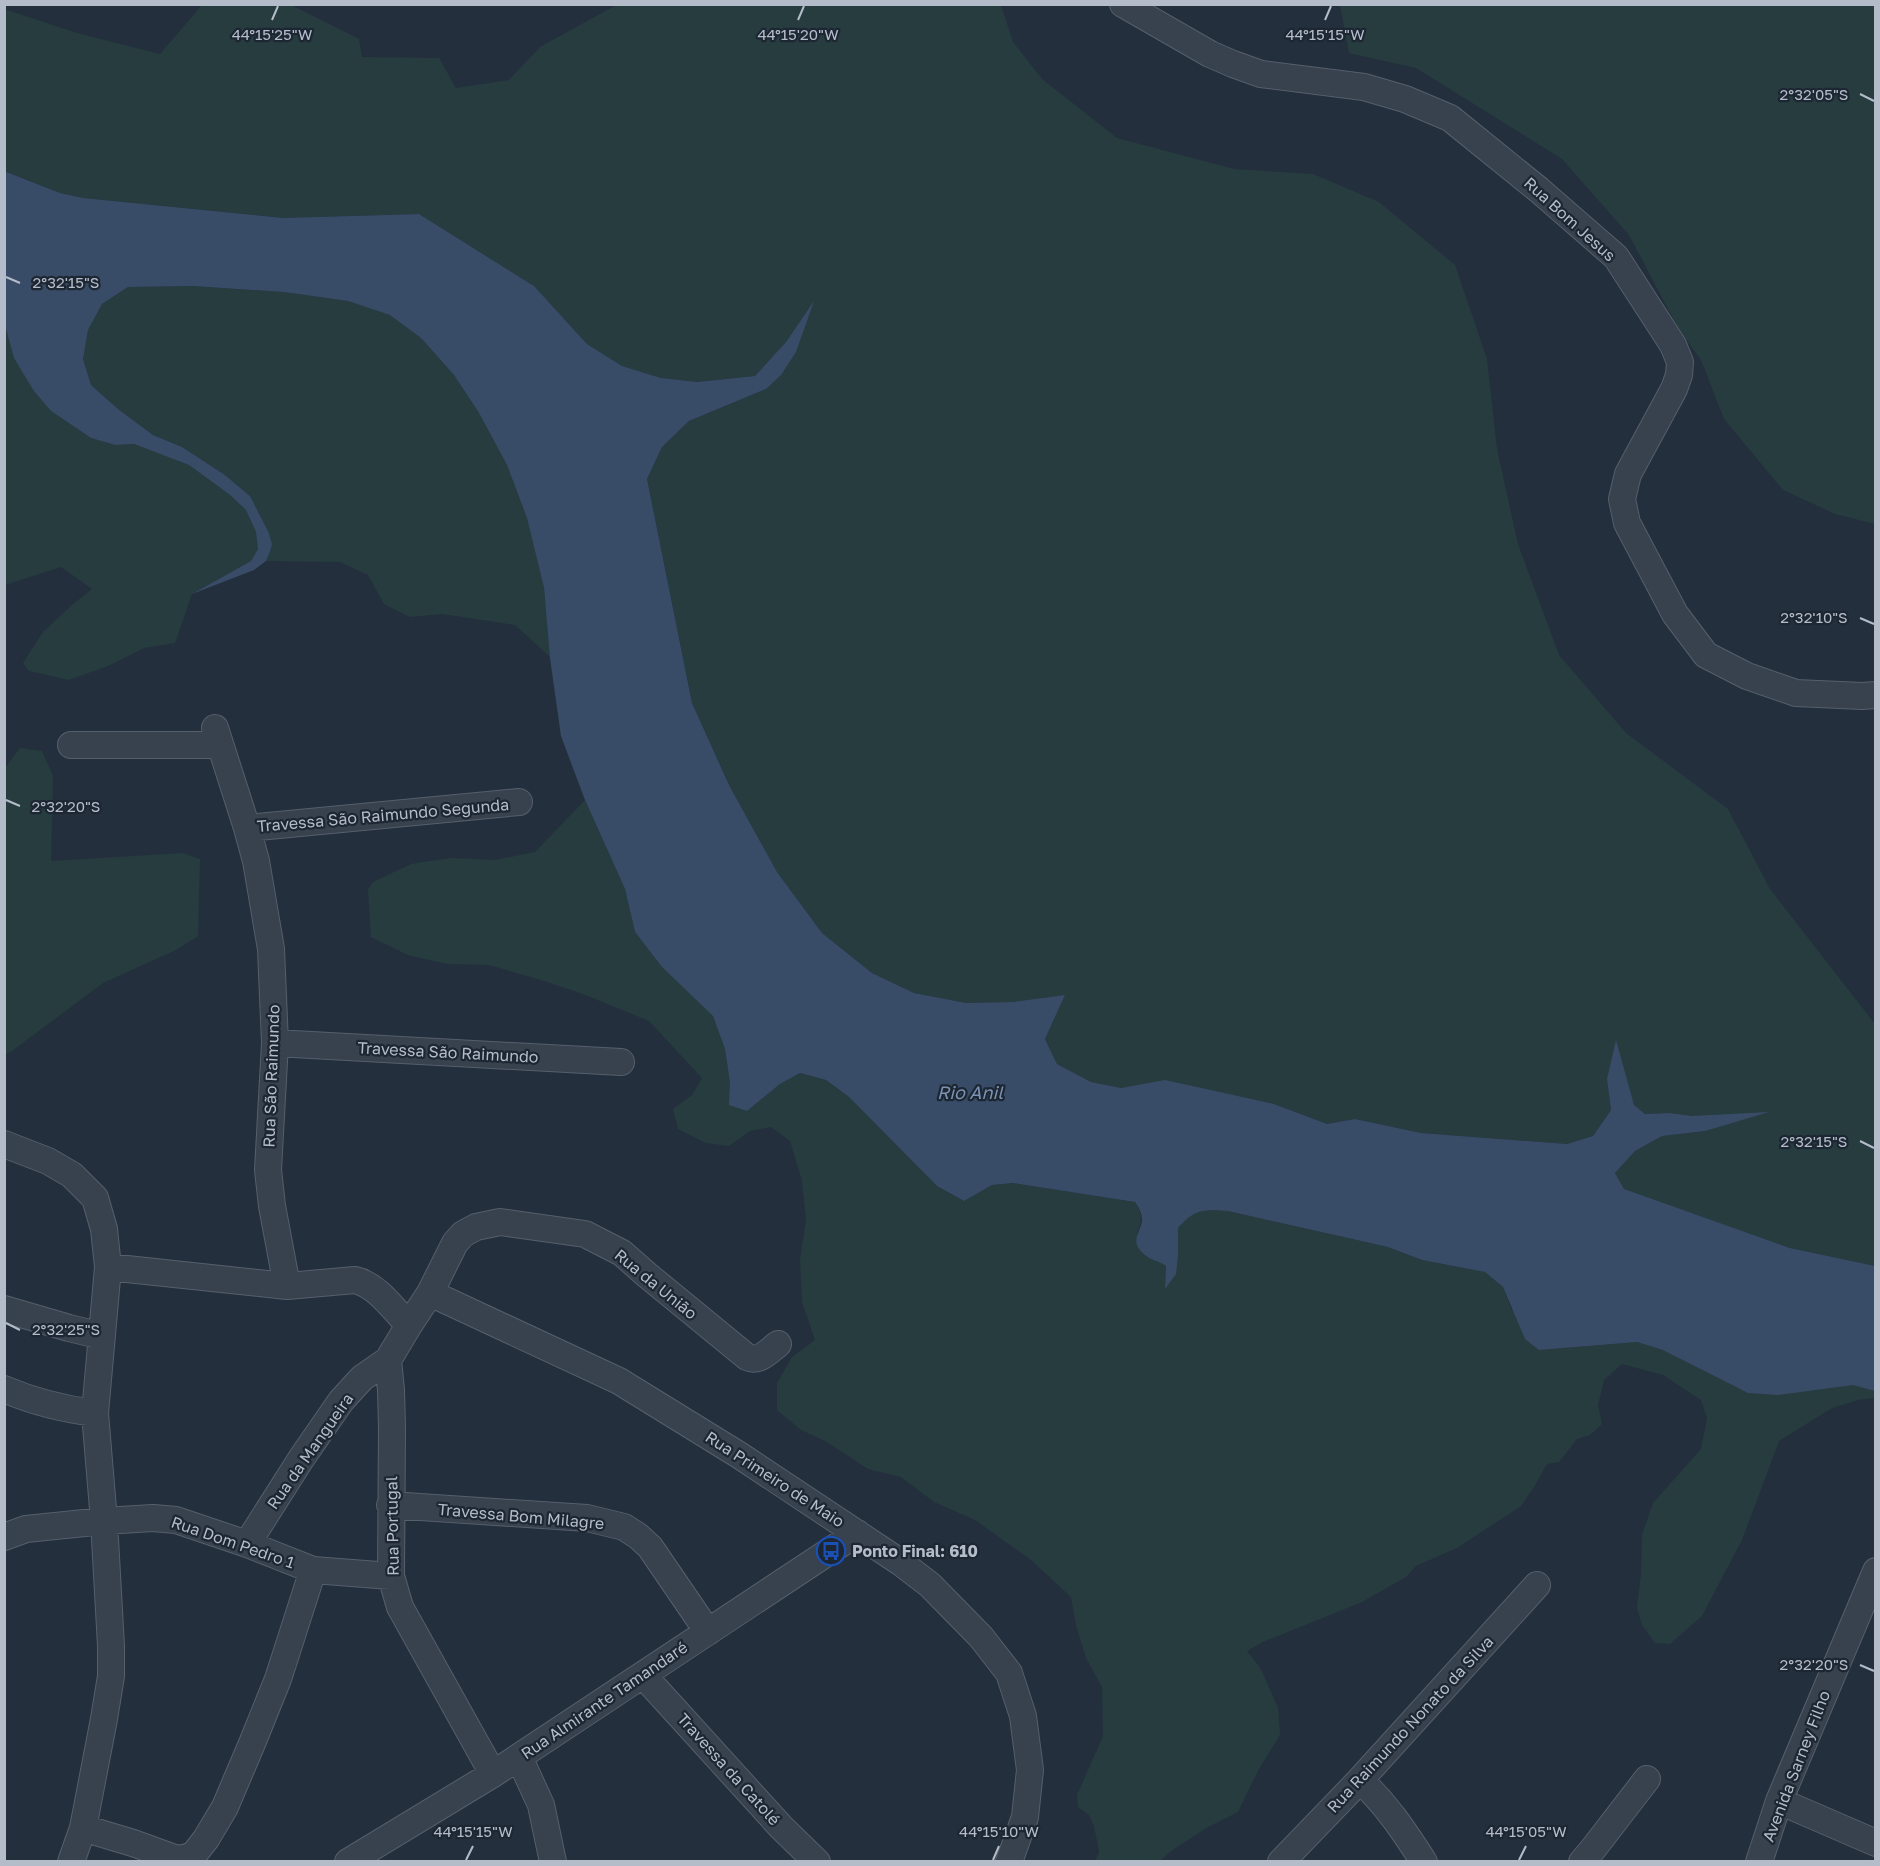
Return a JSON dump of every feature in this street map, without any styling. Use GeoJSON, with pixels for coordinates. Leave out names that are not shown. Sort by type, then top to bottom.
{"type":"FeatureCollection","features":[{"type":"Feature","properties":{"kind":"street","name":"Rua Bom Jesus"},"geometry":{"type":"LineString","coordinates":[[1123,4],[1210,54],[1261,74],[1364,87],[1406,99],[1450,118],[1539,190],[1616,257],[1672,345],[1680,362],[1679,375],[1674,389],[1628,474],[1622,499],[1628,523],[1675,614],[1706,655],[1747,676],[1796,693],[1875,695]]}},
{"type":"Feature","properties":{"kind":"street","name":"Rua São Raimundo"},"geometry":{"type":"LineString","coordinates":[[71,745],[218,736],[256,861],[271,949],[275,1043],[268,1170],[272,1206],[287,1286]]}},
{"type":"Feature","properties":{"kind":"street","name":"Travessa São Raimundo Segunda"},"geometry":{"type":"LineString","coordinates":[[247,828],[519,802]]}},
{"type":"Feature","properties":{"kind":"street","name":"Travessa São Raimundo"},"geometry":{"type":"LineString","coordinates":[[275,1043],[621,1062]]}},
{"type":"Feature","properties":{"kind":"street"},"geometry":{"type":"LineString","coordinates":[[4,1144],[48,1161],[72,1175],[95,1198],[104,1229],[108,1267],[95,1413],[104,1521],[111,1676],[83,1828],[71,1862]]}},
{"type":"Feature","properties":{"kind":"street","name":"Rua da União"},"geometry":{"type":"LineString","coordinates":[[455,1243],[463,1234],[476,1227],[500,1222],[585,1234],[622,1252],[656,1283],[747,1357],[753,1360],[759,1359],[778,1344]]}},
{"type":"Feature","properties":{"kind":"street","name":"Rua da Mangueira"},"geometry":{"type":"LineString","coordinates":[[247,1544],[341,1401],[362,1378],[388,1360],[430,1293],[455,1243]]}},
{"type":"Feature","properties":{"kind":"street"},"geometry":{"type":"LineString","coordinates":[[108,1267],[287,1286],[355,1280],[371,1287],[409,1325]]}},
{"type":"Feature","properties":{"kind":"street","name":"Rua Primeiro de Maio"},"geometry":{"type":"LineString","coordinates":[[430,1293],[618,1382],[739,1455],[857,1533],[930,1585],[981,1637],[1009,1673],[1023,1716],[1030,1770],[1024,1817],[1009,1862]]}},
{"type":"Feature","properties":{"kind":"street"},"geometry":{"type":"LineString","coordinates":[[4,1309],[69,1329],[102,1336]]}},
{"type":"Feature","properties":{"kind":"street","name":"Rua Portugal"},"geometry":{"type":"LineString","coordinates":[[388,1360],[392,1428],[391,1576],[400,1607],[493,1774]]}},
{"type":"Feature","properties":{"kind":"street"},"geometry":{"type":"LineString","coordinates":[[4,1389],[62,1408],[95,1413]]}},
{"type":"Feature","properties":{"kind":"street","name":"Travessa Bom Milagre"},"geometry":{"type":"LineString","coordinates":[[390,1505],[587,1518],[624,1527],[650,1547],[708,1632]]}},
{"type":"Feature","properties":{"kind":"street","name":"Rua Dom Pedro 1"},"geometry":{"type":"LineString","coordinates":[[4,1537],[26,1529],[104,1521],[153,1518],[176,1520],[313,1570],[391,1576]]}},
{"type":"Feature","properties":{"kind":"street","name":"Rua Almirante Tamandaré"},"geometry":{"type":"LineString","coordinates":[[348,1862],[493,1774],[857,1533]]}},
{"type":"Feature","properties":{"kind":"street"},"geometry":{"type":"LineString","coordinates":[[83,1828],[177,1859],[195,1853],[225,1807],[278,1679],[313,1570]]}},
{"type":"Feature","properties":{"kind":"street","name":"Avenida Sarney Filho"},"geometry":{"type":"LineString","coordinates":[[1759,1862],[1779,1801],[1875,1571]]}},
{"type":"Feature","properties":{"kind":"street","name":"Rua Raimundo Nonato da Silva"},"geometry":{"type":"LineString","coordinates":[[1281,1862],[1360,1780],[1537,1585]]}},
{"type":"Feature","properties":{"kind":"street","name":"Travessa da Catolé"},"geometry":{"type":"LineString","coordinates":[[643,1675],[781,1827],[817,1862]]}},
{"type":"Feature","properties":{"kind":"street"},"geometry":{"type":"LineString","coordinates":[[519,1756],[541,1805],[553,1862]]}},
{"type":"Feature","properties":{"kind":"street"},"geometry":{"type":"LineString","coordinates":[[1581,1862],[1647,1779]]}},
{"type":"Feature","properties":{"kind":"street"},"geometry":{"type":"LineString","coordinates":[[1360,1780],[1381,1800],[1402,1827],[1424,1862]]}},
{"type":"Feature","properties":{"kind":"street"},"geometry":{"type":"LineString","coordinates":[[1779,1801],[1875,1843]]}},
{"type":"Feature","properties":{"kind":"green space"},"geometry":{"type":"Polygon","coordinates":[[[202,5],[291,5],[359,39],[362,57],[439,58],[456,88],[509,80],[540,47],[616,5],[1001,5],[1013,42],[1042,79],[1117,138],[1234,169],[1313,174],[1379,202],[1455,265],[1487,359],[1497,449],[1518,544],[1559,655],[1626,733],[1728,809],[1770,889],[1875,1024],[1875,1266],[1790,1248],[1624,1190],[1615,1173],[1635,1151],[1662,1136],[1705,1131],[1692,1116],[1670,1113],[1645,1114],[1634,1105],[1627,1083],[1607,1079],[1611,1110],[1593,1136],[1567,1144],[1421,1133],[1355,1119],[1327,1124],[1274,1104],[1165,1081],[1121,1088],[1091,1082],[1057,1064],[1045,1039],[1065,995],[1013,1002],[966,1003],[914,993],[872,973],[822,933],[777,872],[729,785],[692,703],[647,479],[662,447],[689,421],[766,389],[813,303],[786,342],[755,376],[697,382],[661,378],[622,366],[587,344],[534,286],[419,214],[283,218],[83,198],[60,193],[5,171],[4,9],[77,33],[160,54],[202,5]]]}},
{"type":"Feature","properties":{"kind":"green space"},"geometry":{"type":"Polygon","coordinates":[[[1340,5],[1875,5],[1875,524],[1835,514],[1783,490],[1724,419],[1701,360],[1679,330],[1629,235],[1562,159],[1416,68],[1349,53],[1340,5]]]}},
{"type":"Feature","properties":{"kind":"green space"},"geometry":{"type":"Polygon","coordinates":[[[193,286],[284,292],[348,301],[391,315],[421,338],[454,375],[479,413],[507,465],[527,518],[544,588],[550,657],[515,625],[442,614],[410,617],[384,604],[368,575],[340,562],[266,561],[272,544],[269,533],[250,496],[225,475],[182,447],[153,435],[91,385],[83,359],[88,330],[102,304],[128,287],[193,286]]]}},
{"type":"Feature","properties":{"kind":"green space"},"geometry":{"type":"Polygon","coordinates":[[[4,325],[51,411],[91,438],[115,445],[134,444],[189,465],[230,495],[246,510],[256,532],[258,549],[251,561],[192,594],[175,643],[144,648],[108,666],[69,680],[29,671],[23,663],[43,632],[92,589],[61,567],[5,585],[4,325]]]}},
{"type":"Feature","properties":{"kind":"green space"},"geometry":{"type":"Polygon","coordinates":[[[20,748],[42,751],[53,776],[51,861],[183,853],[200,859],[198,936],[176,950],[103,983],[5,1054],[5,768],[20,748]]]}},
{"type":"Feature","properties":{"kind":"green space"},"geometry":{"type":"Polygon","coordinates":[[[585,800],[625,889],[635,932],[662,967],[713,1015],[725,1049],[730,1083],[747,1111],[780,1084],[800,1073],[826,1080],[849,1097],[937,1186],[963,1201],[992,1185],[1013,1183],[1135,1202],[1141,1218],[1137,1234],[1146,1257],[1159,1260],[1166,1266],[1165,1287],[1178,1255],[1177,1228],[1189,1217],[1200,1212],[1228,1211],[1388,1247],[1422,1260],[1485,1272],[1503,1287],[1511,1308],[1539,1350],[1637,1342],[1818,1389],[1853,1384],[1875,1391],[1875,1398],[1858,1400],[1832,1408],[1779,1441],[1742,1540],[1702,1616],[1670,1644],[1655,1643],[1642,1625],[1637,1608],[1642,1535],[1653,1503],[1701,1449],[1707,1418],[1701,1400],[1663,1375],[1622,1364],[1604,1380],[1598,1405],[1602,1424],[1590,1435],[1577,1439],[1559,1462],[1547,1464],[1521,1506],[1457,1548],[1416,1566],[1406,1577],[1362,1602],[1263,1642],[1247,1651],[1261,1669],[1278,1708],[1280,1735],[1259,1769],[1238,1812],[1208,1827],[1171,1851],[1160,1861],[1095,1861],[1099,1852],[1094,1826],[1089,1815],[1078,1807],[1077,1795],[1103,1736],[1102,1687],[1086,1658],[1076,1626],[1071,1597],[1031,1560],[975,1520],[934,1502],[901,1477],[868,1469],[827,1442],[801,1430],[777,1410],[777,1383],[792,1357],[815,1340],[802,1302],[800,1259],[806,1220],[802,1181],[790,1141],[771,1127],[750,1131],[729,1146],[706,1143],[678,1129],[673,1109],[692,1095],[702,1078],[649,1021],[544,981],[489,965],[447,964],[408,955],[371,937],[368,889],[373,882],[411,864],[451,858],[495,860],[535,852],[585,800]]]}},
{"type":"Feature","properties":{"kind":"water","name":"Rio Anil"},"geometry":{"type":"Polygon","coordinates":[[[4,171],[60,193],[83,198],[283,218],[419,214],[534,286],[587,344],[622,366],[661,378],[697,382],[755,376],[786,342],[814,301],[796,352],[781,375],[766,389],[689,421],[662,447],[647,479],[692,703],[729,785],[777,872],[822,933],[872,973],[914,993],[966,1003],[1013,1002],[1065,995],[1045,1039],[1057,1064],[1091,1082],[1121,1088],[1165,1080],[1274,1104],[1327,1124],[1355,1119],[1421,1133],[1567,1144],[1593,1136],[1611,1110],[1607,1079],[1616,1040],[1634,1105],[1645,1114],[1670,1113],[1692,1116],[1769,1112],[1705,1131],[1662,1136],[1635,1151],[1615,1173],[1624,1189],[1790,1248],[1875,1266],[1875,1391],[1853,1385],[1778,1395],[1748,1393],[1663,1350],[1637,1342],[1539,1350],[1525,1339],[1503,1287],[1485,1272],[1422,1260],[1388,1247],[1228,1211],[1200,1212],[1189,1217],[1178,1228],[1176,1274],[1165,1289],[1166,1266],[1147,1257],[1137,1245],[1142,1220],[1135,1202],[1013,1183],[992,1185],[964,1201],[937,1186],[849,1097],[826,1080],[800,1073],[780,1084],[747,1111],[729,1105],[730,1083],[725,1049],[713,1016],[662,967],[635,932],[625,889],[585,800],[561,736],[550,658],[544,588],[527,518],[507,465],[479,413],[454,375],[421,338],[390,315],[348,301],[284,292],[193,286],[128,287],[102,304],[88,330],[83,359],[91,385],[153,435],[182,447],[225,475],[250,496],[269,533],[272,544],[266,561],[254,570],[192,594],[251,561],[258,549],[256,532],[246,510],[230,495],[189,465],[134,444],[115,445],[91,438],[51,411],[34,391],[14,358],[5,325],[4,171]]]}},
{"type":"Feature","properties":{"kind":"place","name":"Ponto Final: 610"},"geometry":{"type":"Point","coordinates":[831,1551]}}]}
